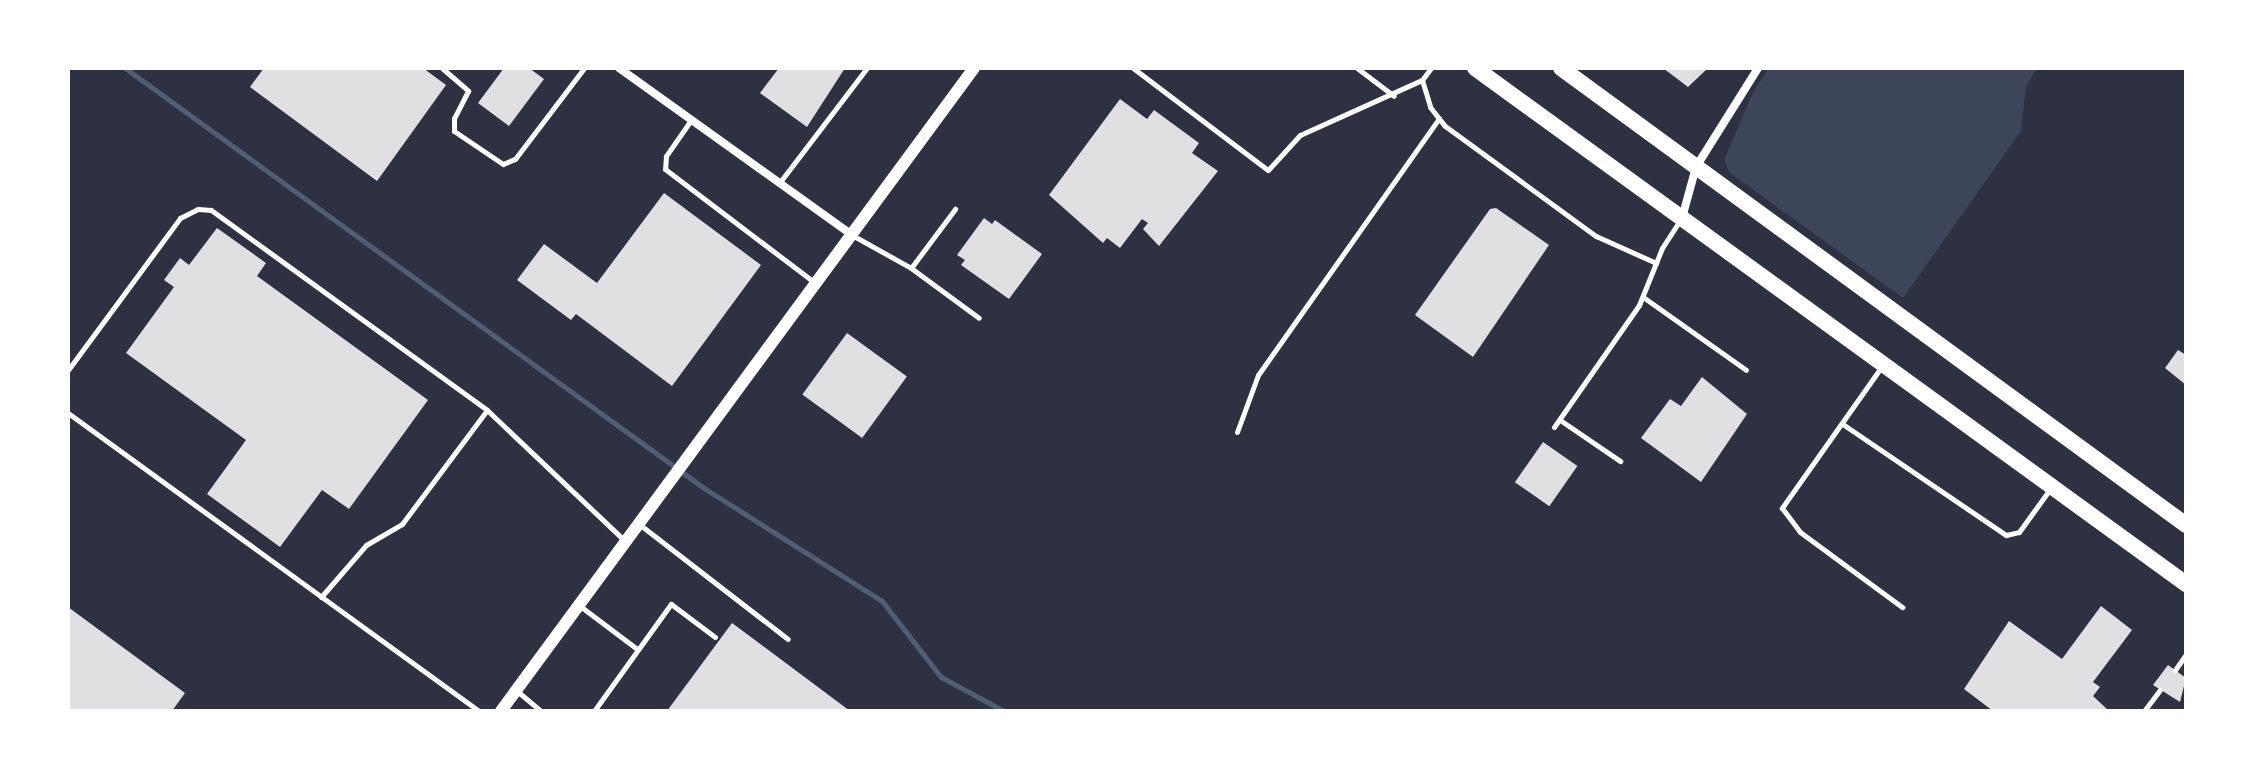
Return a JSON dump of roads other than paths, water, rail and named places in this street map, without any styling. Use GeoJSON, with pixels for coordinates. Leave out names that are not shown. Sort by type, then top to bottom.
{"type":"FeatureCollection","features":[{"type":"Feature","properties":{"kind":"main road"},"geometry":{"type":"LineString","coordinates":[[1475,68],[2186,584]]}},
{"type":"Feature","properties":{"kind":"main road"},"geometry":{"type":"LineString","coordinates":[[1561,68],[2186,525]]}},
{"type":"Feature","properties":{"kind":"street"},"geometry":{"type":"LineString","coordinates":[[619,68],[851,234]]}},
{"type":"Feature","properties":{"kind":"street"},"geometry":{"type":"LineString","coordinates":[[501,711],[974,68]]}},
{"type":"Feature","properties":{"kind":"street"},"geometry":{"type":"LineString","coordinates":[[1682,218],[1696,167],[1758,68]]}},
{"type":"Feature","properties":{"kind":"lane"},"geometry":{"type":"LineString","coordinates":[[442,68],[468,91],[454,118],[454,131],[503,164],[515,159],[584,68]]}},
{"type":"Feature","properties":{"kind":"lane"},"geometry":{"type":"LineString","coordinates":[[779,183],[867,68]]}},
{"type":"Feature","properties":{"kind":"lane"},"geometry":{"type":"LineString","coordinates":[[1133,68],[1268,170],[1300,135],[1394,96],[1422,80],[1431,68]]}},
{"type":"Feature","properties":{"kind":"lane"},"geometry":{"type":"LineString","coordinates":[[1357,68],[1394,96]]}},
{"type":"Feature","properties":{"kind":"lane"},"geometry":{"type":"LineString","coordinates":[[1422,80],[1439,118],[1596,236],[1656,263]]}},
{"type":"Feature","properties":{"kind":"lane"},"geometry":{"type":"LineString","coordinates":[[1237,432],[1258,375],[1439,118]]}},
{"type":"Feature","properties":{"kind":"lane"},"geometry":{"type":"LineString","coordinates":[[691,120],[666,156],[665,169],[815,283]]}},
{"type":"Feature","properties":{"kind":"lane"},"geometry":{"type":"LineString","coordinates":[[68,370],[180,218],[198,209],[211,210],[487,410],[626,541]]}},
{"type":"Feature","properties":{"kind":"lane"},"geometry":{"type":"LineString","coordinates":[[911,268],[955,209]]}},
{"type":"Feature","properties":{"kind":"lane"},"geometry":{"type":"LineString","coordinates":[[1554,427],[1643,297],[1656,263],[1682,218]]}},
{"type":"Feature","properties":{"kind":"lane"},"geometry":{"type":"LineString","coordinates":[[851,234],[911,268],[979,318]]}},
{"type":"Feature","properties":{"kind":"lane"},"geometry":{"type":"LineString","coordinates":[[1643,297],[1746,370]]}},
{"type":"Feature","properties":{"kind":"lane"},"geometry":{"type":"LineString","coordinates":[[1883,365],[1844,425],[1782,508],[1800,532],[1902,607]]}},
{"type":"Feature","properties":{"kind":"lane"},"geometry":{"type":"LineString","coordinates":[[321,597],[366,545],[402,524],[487,410]]}},
{"type":"Feature","properties":{"kind":"lane"},"geometry":{"type":"LineString","coordinates":[[68,413],[479,711]]}},
{"type":"Feature","properties":{"kind":"lane"},"geometry":{"type":"LineString","coordinates":[[1560,420],[1620,461]]}},
{"type":"Feature","properties":{"kind":"lane"},"geometry":{"type":"LineString","coordinates":[[1844,425],[2006,535],[2019,532],[2052,486]]}},
{"type":"Feature","properties":{"kind":"lane"},"geometry":{"type":"LineString","coordinates":[[639,523],[788,639]]}},
{"type":"Feature","properties":{"kind":"lane"},"geometry":{"type":"LineString","coordinates":[[594,711],[671,604],[715,637]]}},
{"type":"Feature","properties":{"kind":"lane"},"geometry":{"type":"LineString","coordinates":[[579,605],[637,649]]}},
{"type":"Feature","properties":{"kind":"lane"},"geometry":{"type":"LineString","coordinates":[[2175,670],[2186,654]]}},
{"type":"Feature","properties":{"kind":"lane"},"geometry":{"type":"LineString","coordinates":[[2144,711],[2160,690]]}},
{"type":"Feature","properties":{"kind":"lane"},"geometry":{"type":"LineString","coordinates":[[516,691],[541,711]]}},
{"type":"Feature","properties":{"kind":"waterway"},"geometry":{"type":"LineString","coordinates":[[125,68],[704,488],[882,601],[941,677],[1004,711]]}}]}
